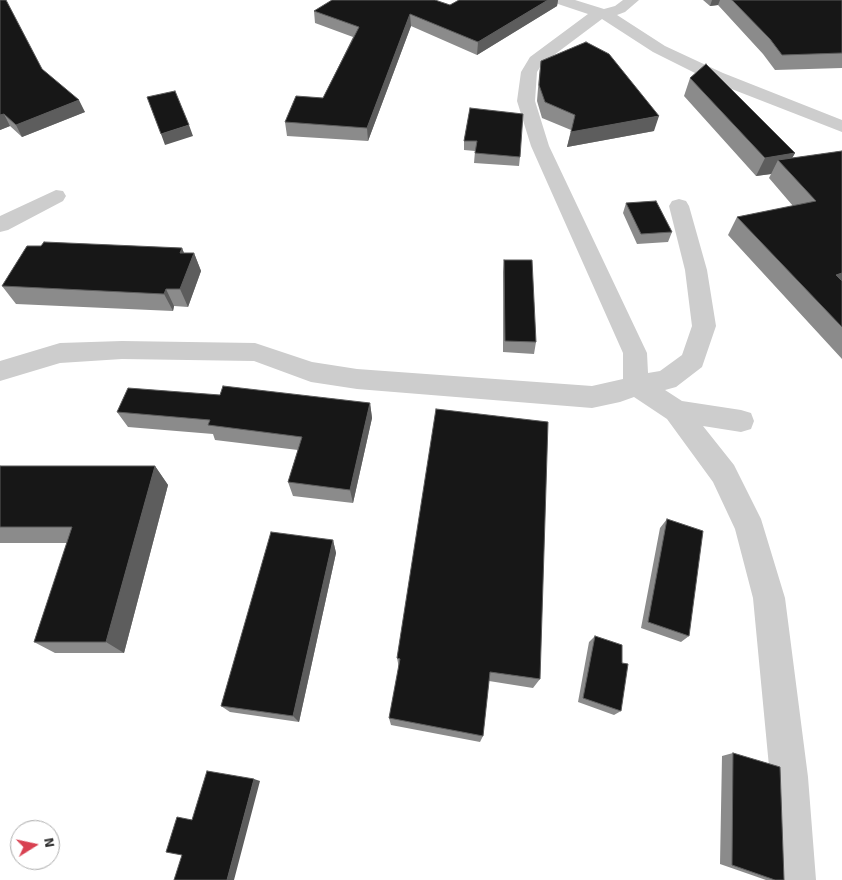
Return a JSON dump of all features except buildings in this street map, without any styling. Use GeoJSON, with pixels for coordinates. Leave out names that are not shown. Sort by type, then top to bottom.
{"type":"FeatureCollection","features":[{"type":"Feature","properties":{"kind":"street"},"geometry":{"type":"LineString","coordinates":[[560,0],[605,14],[660,48],[717,77],[842,126]]}},
{"type":"Feature","properties":{"kind":"street"},"geometry":{"type":"LineString","coordinates":[[632,0],[620,8],[593,17],[536,61],[529,72],[526,101],[540,146],[635,353],[636,385]]}},
{"type":"Feature","properties":{"kind":"street"},"geometry":{"type":"LineString","coordinates":[[0,225],[56,196]]}},
{"type":"Feature","properties":{"kind":"street"},"geometry":{"type":"LineString","coordinates":[[0,371],[60,353],[122,350],[255,352],[311,372],[357,379],[592,396],[620,392],[636,385],[667,380],[693,360],[704,326],[696,270],[679,206]]}},
{"type":"Feature","properties":{"kind":"street"},"geometry":{"type":"LineString","coordinates":[[636,385],[676,411],[724,474],[750,529],[769,598],[789,777],[796,880]]}},
{"type":"Feature","properties":{"kind":"street"},"geometry":{"type":"LineString","coordinates":[[676,411],[741,421]]}}]}
